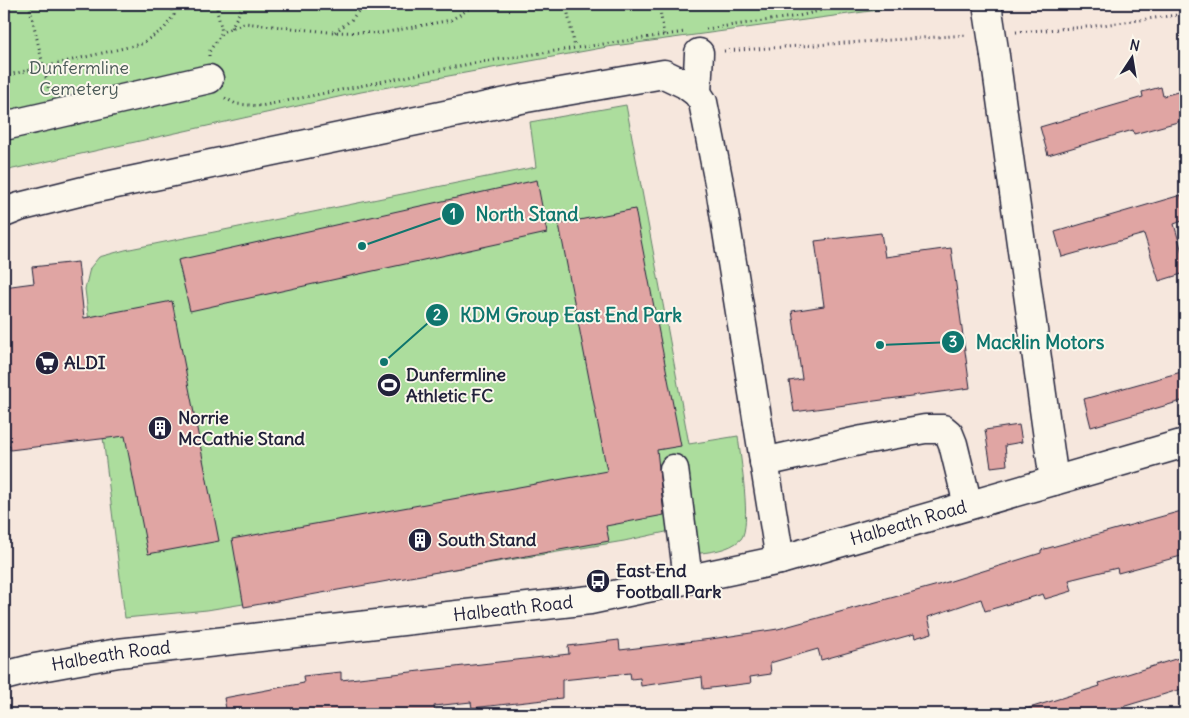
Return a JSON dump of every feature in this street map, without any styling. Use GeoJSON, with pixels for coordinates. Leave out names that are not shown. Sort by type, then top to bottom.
{"type":"FeatureCollection","features":[{"type":"Feature","properties":{"kind":"main road"},"geometry":{"type":"LineString","coordinates":[[988,4],[1054,481]]}},
{"type":"Feature","properties":{"kind":"main road"},"geometry":{"type":"LineString","coordinates":[[697,93],[698,38]]}},
{"type":"Feature","properties":{"kind":"main road"},"geometry":{"type":"LineString","coordinates":[[4,213],[19,207],[87,190],[517,100],[664,74],[685,84],[697,93],[703,102],[720,188],[780,560]]}},
{"type":"Feature","properties":{"kind":"main road"},"geometry":{"type":"LineString","coordinates":[[4,126],[210,78]]}},
{"type":"Feature","properties":{"kind":"main road"},"geometry":{"type":"LineString","coordinates":[[764,462],[864,440],[925,429],[943,429],[949,434],[968,506]]}},
{"type":"Feature","properties":{"kind":"main road","name":"Halbeath Road"},"geometry":{"type":"LineString","coordinates":[[4,676],[35,668],[118,653],[590,600],[780,560],[1185,443]]}},
{"type":"Feature","properties":{"kind":"main road"},"geometry":{"type":"LineString","coordinates":[[674,469],[688,579]]}},
{"type":"Feature","properties":{"kind":"path"},"geometry":{"type":"LineString","coordinates":[[29,4],[54,115]]}},
{"type":"Feature","properties":{"kind":"path"},"geometry":{"type":"LineString","coordinates":[[4,76],[141,44],[164,30],[174,15],[172,4]]}},
{"type":"Feature","properties":{"kind":"path"},"geometry":{"type":"LineString","coordinates":[[217,4],[222,32]]}},
{"type":"Feature","properties":{"kind":"path"},"geometry":{"type":"LineString","coordinates":[[231,28],[244,4]]}},
{"type":"Feature","properties":{"kind":"path"},"geometry":{"type":"LineString","coordinates":[[335,32],[351,20],[364,4]]}},
{"type":"Feature","properties":{"kind":"path"},"geometry":{"type":"LineString","coordinates":[[476,4],[452,20],[382,33],[335,32],[244,23],[222,32],[209,52],[208,74],[215,93],[236,104],[261,106],[474,63],[664,36],[698,38],[845,4]]}},
{"type":"Feature","properties":{"kind":"path"},"geometry":{"type":"LineString","coordinates":[[566,4],[575,48]]}},
{"type":"Feature","properties":{"kind":"path"},"geometry":{"type":"LineString","coordinates":[[659,4],[664,36]]}},
{"type":"Feature","properties":{"kind":"path"},"geometry":{"type":"LineString","coordinates":[[826,4],[826,9]]}},
{"type":"Feature","properties":{"kind":"path"},"geometry":{"type":"LineString","coordinates":[[1087,27],[1185,14]]}},
{"type":"Feature","properties":{"kind":"green space","name":"Dunfermline Cemetery"},"geometry":{"type":"Polygon","coordinates":[[[4,4],[922,4],[607,47],[361,92],[4,171],[4,4]]]}},
{"type":"Feature","properties":{"kind":"green space"},"geometry":{"type":"Polygon","coordinates":[[[626,105],[689,444],[738,436],[745,506],[744,532],[741,539],[731,546],[712,552],[693,554],[689,527],[624,541],[207,610],[125,618],[85,289],[90,268],[99,257],[125,250],[536,167],[530,122],[626,105]]]}},
{"type":"Feature","properties":{"kind":"building"},"geometry":{"type":"Polygon","coordinates":[[[1161,87],[1163,96],[1185,90],[1185,120],[1134,134],[1133,130],[1048,155],[1040,127],[1143,97],[1142,92],[1161,87]]]}},
{"type":"Feature","properties":{"kind":"building"},"geometry":{"type":"Polygon","coordinates":[[[537,180],[547,233],[190,311],[178,260],[537,180]]]}},
{"type":"Feature","properties":{"kind":"building"},"geometry":{"type":"Polygon","coordinates":[[[1181,195],[1185,209],[1185,220],[1174,224],[1185,262],[1185,273],[1159,281],[1144,234],[1062,257],[1055,232],[1181,195]]]}},
{"type":"Feature","properties":{"kind":"building"},"geometry":{"type":"Polygon","coordinates":[[[635,209],[681,446],[657,450],[664,515],[606,526],[609,541],[244,607],[232,539],[607,471],[559,224],[635,209]]]}},
{"type":"Feature","properties":{"kind":"building"},"geometry":{"type":"Polygon","coordinates":[[[881,233],[885,257],[951,248],[970,388],[794,412],[789,381],[802,379],[792,311],[824,306],[815,241],[881,233]]]}},
{"type":"Feature","properties":{"kind":"building"},"geometry":{"type":"Polygon","coordinates":[[[78,262],[84,318],[172,301],[219,541],[148,554],[125,436],[10,450],[10,446],[4,447],[4,287],[34,283],[32,267],[78,262]]]}},
{"type":"Feature","properties":{"kind":"building"},"geometry":{"type":"Polygon","coordinates":[[[1185,371],[1185,400],[1091,427],[1084,399],[1185,371]]]}},
{"type":"Feature","properties":{"kind":"building"},"geometry":{"type":"Polygon","coordinates":[[[1019,425],[1022,442],[1005,445],[1007,465],[991,467],[985,430],[1019,425]]]}},
{"type":"Feature","properties":{"kind":"building"},"geometry":{"type":"Polygon","coordinates":[[[1185,510],[1185,555],[1118,573],[1117,568],[1069,580],[1072,591],[1045,599],[1043,594],[985,611],[981,599],[928,617],[932,633],[915,638],[914,634],[821,660],[818,649],[770,663],[771,674],[750,677],[751,683],[703,689],[702,677],[641,686],[640,678],[631,679],[630,673],[562,680],[562,698],[472,708],[471,702],[434,706],[435,714],[379,714],[378,710],[345,714],[227,714],[224,698],[304,683],[303,676],[341,672],[341,680],[569,654],[568,646],[619,640],[620,650],[778,629],[938,585],[1041,553],[1041,550],[1185,510]]]}},
{"type":"Feature","properties":{"kind":"building"},"geometry":{"type":"Polygon","coordinates":[[[1185,656],[1185,688],[1099,714],[1023,714],[1023,710],[1100,686],[1099,683],[1185,656]]]}},
{"type":"Feature","properties":{"kind":"place","name":"North Stand"},"geometry":{"type":"Point","coordinates":[362,246]}},
{"type":"Feature","properties":{"kind":"place","name":"Macklin Motors"},"geometry":{"type":"Point","coordinates":[880,345]}},
{"type":"Feature","properties":{"kind":"place","name":"KDM Group East End Park"},"geometry":{"type":"Point","coordinates":[384,362]}},
{"type":"Feature","properties":{"kind":"place","name":"ALDI"},"geometry":{"type":"Point","coordinates":[47,363]}},
{"type":"Feature","properties":{"kind":"place","name":"Dunfermline Athletic FC"},"geometry":{"type":"Point","coordinates":[389,385]}},
{"type":"Feature","properties":{"kind":"place","name":"Norrie McCathie Stand"},"geometry":{"type":"Point","coordinates":[160,428]}},
{"type":"Feature","properties":{"kind":"place","name":"South Stand"},"geometry":{"type":"Point","coordinates":[420,540]}},
{"type":"Feature","properties":{"kind":"place","name":"East End Football Park"},"geometry":{"type":"Point","coordinates":[598,581]}}]}
